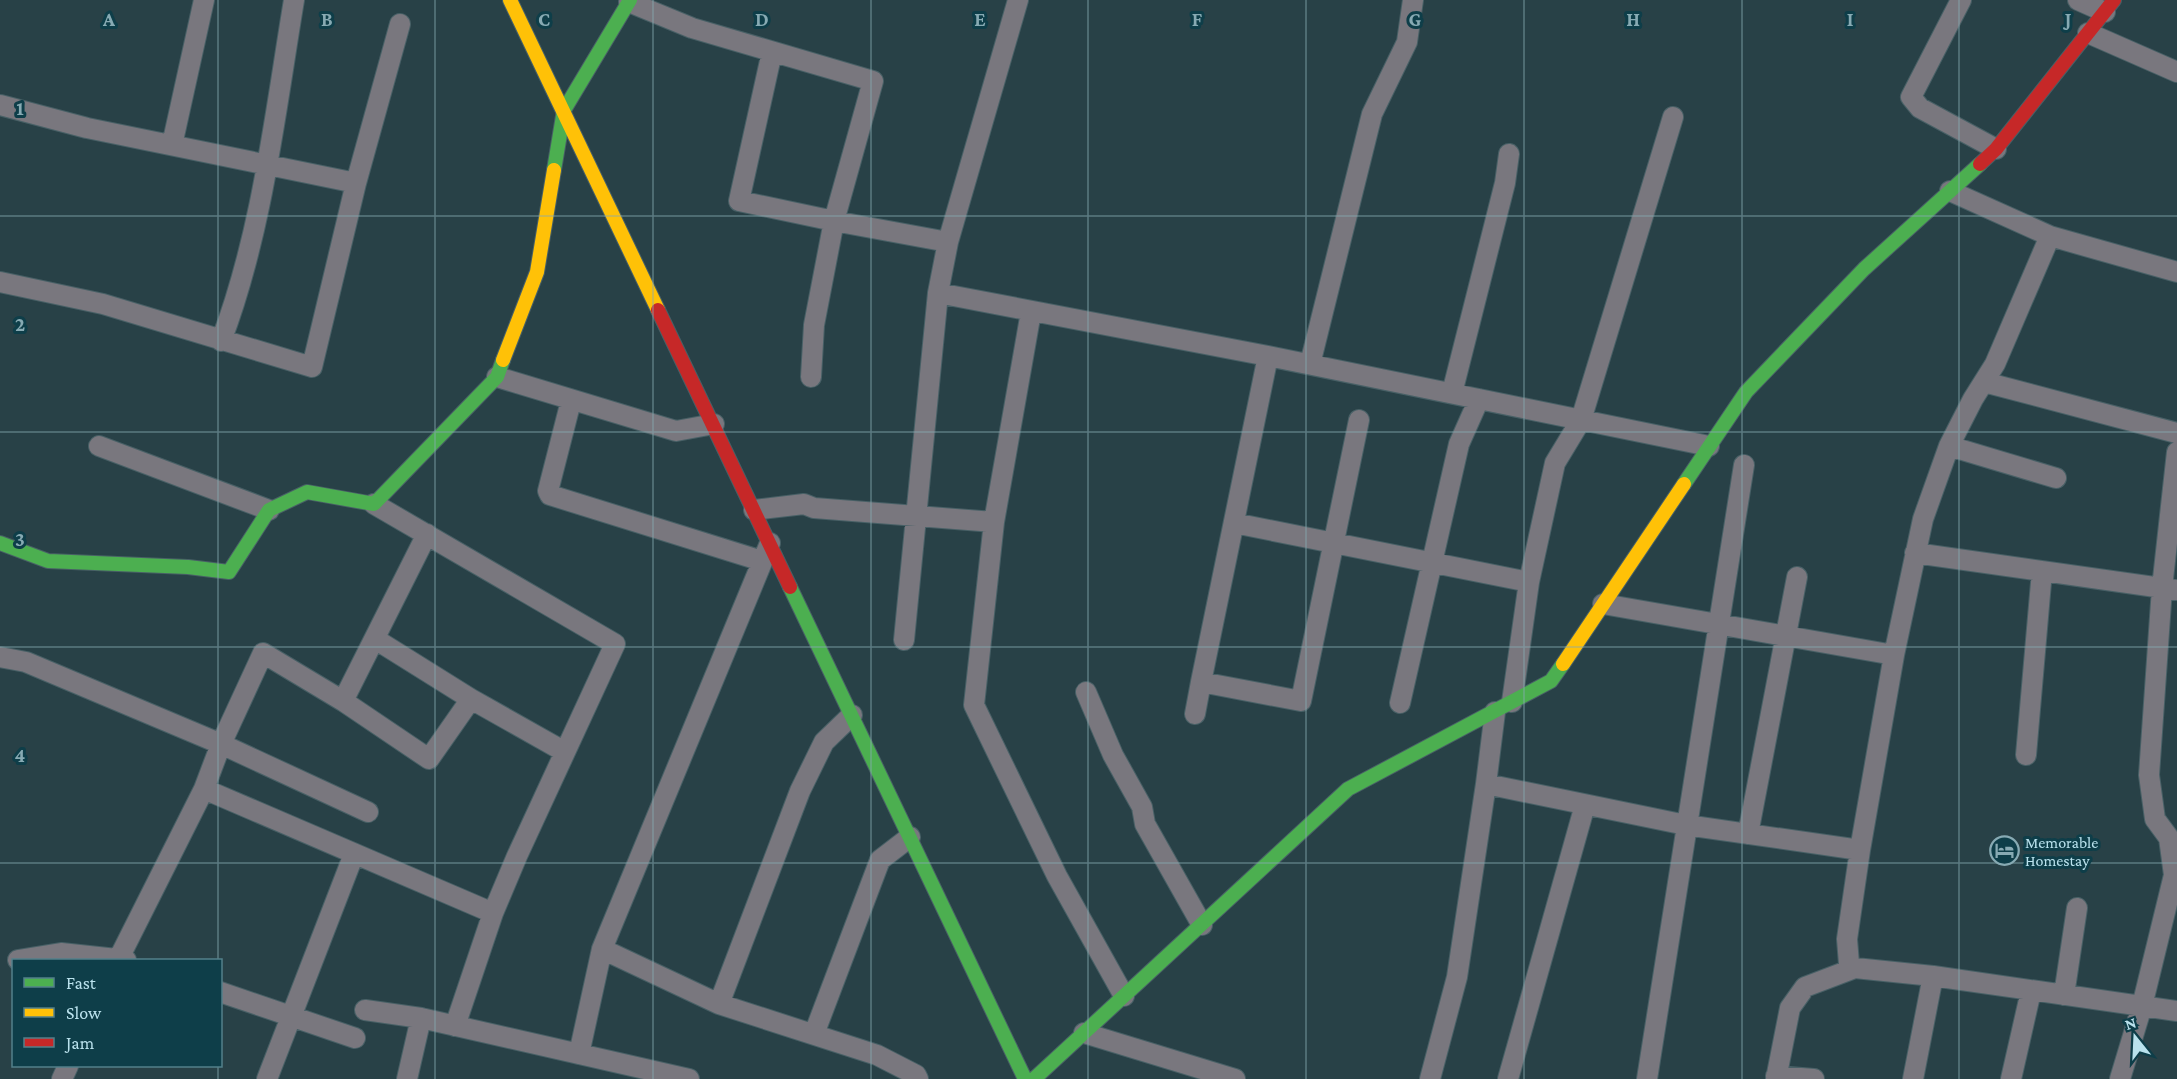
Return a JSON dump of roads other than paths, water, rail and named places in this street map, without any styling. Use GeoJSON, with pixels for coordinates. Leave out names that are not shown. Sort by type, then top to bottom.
{"type":"FeatureCollection","features":[{"type":"Feature","properties":{"kind":"street"},"geometry":{"type":"LineString","coordinates":[[172,145],[204,0]]}},
{"type":"Feature","properties":{"kind":"street"},"geometry":{"type":"LineString","coordinates":[[220,340],[239,293],[266,165],[294,0]]}},
{"type":"Feature","properties":{"kind":"street"},"geometry":{"type":"LineString","coordinates":[[510,0],[754,510],[766,552],[852,715],[1025,1079]]}},
{"type":"Feature","properties":{"kind":"street"},"geometry":{"type":"LineString","coordinates":[[904,640],[938,293],[948,242],[1018,0]]}},
{"type":"Feature","properties":{"kind":"street"},"geometry":{"type":"LineString","coordinates":[[1310,364],[1372,114],[1407,42],[1413,0]]}},
{"type":"Feature","properties":{"kind":"street"},"geometry":{"type":"LineString","coordinates":[[1961,0],[1911,97],[1920,108],[1996,149]]}},
{"type":"Feature","properties":{"kind":"street"},"geometry":{"type":"LineString","coordinates":[[1034,1079],[1348,789],[1551,681],[1746,392],[1864,269],[1996,149],[2109,6],[2078,0]]}},
{"type":"Feature","properties":{"kind":"street"},"geometry":{"type":"LineString","coordinates":[[375,504],[497,377],[537,272],[564,110],[629,1],[692,28],[873,81],[834,221],[814,325],[811,377]]}},
{"type":"Feature","properties":{"kind":"street"},"geometry":{"type":"LineString","coordinates":[[0,282],[103,304],[312,367],[356,183],[400,24]]}},
{"type":"Feature","properties":{"kind":"street"},"geometry":{"type":"LineString","coordinates":[[2088,33],[2177,72]]}},
{"type":"Feature","properties":{"kind":"street"},"geometry":{"type":"LineString","coordinates":[[772,52],[739,201],[948,242]]}},
{"type":"Feature","properties":{"kind":"street"},"geometry":{"type":"LineString","coordinates":[[0,105],[87,128],[356,183]]}},
{"type":"Feature","properties":{"kind":"street"},"geometry":{"type":"LineString","coordinates":[[1430,1079],[1457,978],[1486,784],[1555,463],[1581,420],[1673,117]]}},
{"type":"Feature","properties":{"kind":"street"},"geometry":{"type":"LineString","coordinates":[[1452,393],[1506,183],[1509,154]]}},
{"type":"Feature","properties":{"kind":"street"},"geometry":{"type":"LineString","coordinates":[[1950,191],[2050,236],[2177,272]]}},
{"type":"Feature","properties":{"kind":"street"},"geometry":{"type":"LineString","coordinates":[[1855,968],[1849,964],[1847,939],[1860,850],[1894,655],[1915,553],[1930,496],[1949,446],[1995,364],[2050,236]]}},
{"type":"Feature","properties":{"kind":"street"},"geometry":{"type":"LineString","coordinates":[[938,293],[1310,364],[1709,446]]}},
{"type":"Feature","properties":{"kind":"street"},"geometry":{"type":"LineString","coordinates":[[1031,312],[994,522],[974,705],[1057,876],[1124,996]]}},
{"type":"Feature","properties":{"kind":"street"},"geometry":{"type":"LineString","coordinates":[[1195,714],[1268,356]]}},
{"type":"Feature","properties":{"kind":"street"},"geometry":{"type":"LineString","coordinates":[[497,377],[570,401],[676,430],[714,424]]}},
{"type":"Feature","properties":{"kind":"street"},"geometry":{"type":"LineString","coordinates":[[1984,382],[2177,433]]}},
{"type":"Feature","properties":{"kind":"street"},"geometry":{"type":"LineString","coordinates":[[1400,703],[1459,444],[1479,399]]}},
{"type":"Feature","properties":{"kind":"street"},"geometry":{"type":"LineString","coordinates":[[570,401],[550,476],[548,491],[550,495],[766,552]]}},
{"type":"Feature","properties":{"kind":"street"},"geometry":{"type":"LineString","coordinates":[[1202,682],[1301,701],[1359,420]]}},
{"type":"Feature","properties":{"kind":"street"},"geometry":{"type":"LineString","coordinates":[[99,446],[269,510]]}},
{"type":"Feature","properties":{"kind":"street"},"geometry":{"type":"LineString","coordinates":[[1949,446],[2056,478]]}},
{"type":"Feature","properties":{"kind":"street"},"geometry":{"type":"LineString","coordinates":[[2120,1079],[2142,1006],[2174,875],[2169,838],[2156,819],[2149,775],[2170,589],[2177,453]]}},
{"type":"Feature","properties":{"kind":"street"},"geometry":{"type":"LineString","coordinates":[[1647,1079],[1744,465]]}},
{"type":"Feature","properties":{"kind":"street"},"geometry":{"type":"LineString","coordinates":[[0,543],[48,561],[208,570],[241,553],[269,510],[307,492],[375,504],[615,644],[493,913],[455,1026]]}},
{"type":"Feature","properties":{"kind":"street"},"geometry":{"type":"LineString","coordinates":[[754,510],[804,504],[814,508],[994,522]]}},
{"type":"Feature","properties":{"kind":"street"},"geometry":{"type":"LineString","coordinates":[[1233,523],[1529,582]]}},
{"type":"Feature","properties":{"kind":"street"},"geometry":{"type":"LineString","coordinates":[[344,701],[427,534]]}},
{"type":"Feature","properties":{"kind":"street"},"geometry":{"type":"LineString","coordinates":[[579,1054],[602,949],[766,552]]}},
{"type":"Feature","properties":{"kind":"street"},"geometry":{"type":"LineString","coordinates":[[1915,553],[2170,589]]}},
{"type":"Feature","properties":{"kind":"street"},"geometry":{"type":"LineString","coordinates":[[2026,755],[2042,571]]}},
{"type":"Feature","properties":{"kind":"street"},"geometry":{"type":"LineString","coordinates":[[1748,834],[1797,577]]}},
{"type":"Feature","properties":{"kind":"street"},"geometry":{"type":"LineString","coordinates":[[1603,604],[1894,655]]}},
{"type":"Feature","properties":{"kind":"street"},"geometry":{"type":"LineString","coordinates":[[375,639],[471,699],[565,752]]}},
{"type":"Feature","properties":{"kind":"street"},"geometry":{"type":"LineString","coordinates":[[24,959],[61,953],[115,959],[204,789],[221,744],[263,653],[344,701],[429,759],[471,699]]}},
{"type":"Feature","properties":{"kind":"street"},"geometry":{"type":"LineString","coordinates":[[0,657],[26,662],[221,744],[368,812]]}},
{"type":"Feature","properties":{"kind":"street"},"geometry":{"type":"LineString","coordinates":[[1086,692],[1113,755],[1142,807],[1145,824],[1202,925]]}},
{"type":"Feature","properties":{"kind":"street"},"geometry":{"type":"LineString","coordinates":[[719,1004],[800,791],[824,742],[852,715]]}},
{"type":"Feature","properties":{"kind":"street"},"geometry":{"type":"LineString","coordinates":[[1486,784],[1686,825],[1860,850]]}},
{"type":"Feature","properties":{"kind":"street"},"geometry":{"type":"LineString","coordinates":[[204,789],[493,913]]}},
{"type":"Feature","properties":{"kind":"street"},"geometry":{"type":"LineString","coordinates":[[1508,1079],[1586,805]]}},
{"type":"Feature","properties":{"kind":"street"},"geometry":{"type":"LineString","coordinates":[[814,1034],[880,860],[910,837]]}},
{"type":"Feature","properties":{"kind":"street"},"geometry":{"type":"LineString","coordinates":[[267,1079],[354,854]]}},
{"type":"Feature","properties":{"kind":"street"},"geometry":{"type":"LineString","coordinates":[[2064,995],[2077,908]]}},
{"type":"Feature","properties":{"kind":"street"},"geometry":{"type":"LineString","coordinates":[[602,949],[719,1004],[877,1055],[916,1075],[918,1079]]}},
{"type":"Feature","properties":{"kind":"street"},"geometry":{"type":"LineString","coordinates":[[1814,1079],[1776,1078],[1790,1008],[1805,987],[1855,968],[1933,976],[2177,1011]]}},
{"type":"Feature","properties":{"kind":"street"},"geometry":{"type":"LineString","coordinates":[[1913,1079],[1933,976]]}},
{"type":"Feature","properties":{"kind":"street"},"geometry":{"type":"LineString","coordinates":[[2011,1079],[2031,990]]}},
{"type":"Feature","properties":{"kind":"street"},"geometry":{"type":"LineString","coordinates":[[222,993],[355,1038]]}},
{"type":"Feature","properties":{"kind":"street"},"geometry":{"type":"LineString","coordinates":[[365,1010],[421,1018],[689,1079]]}},
{"type":"Feature","properties":{"kind":"street"},"geometry":{"type":"LineString","coordinates":[[407,1079],[421,1018]]}},
{"type":"Feature","properties":{"kind":"street"},"geometry":{"type":"LineString","coordinates":[[1084,1033],[1235,1079]]}},
{"type":"Feature","properties":{"kind":"place","name":"Memorable Homestay"},"geometry":{"type":"Point","coordinates":[2004,851]}}]}
